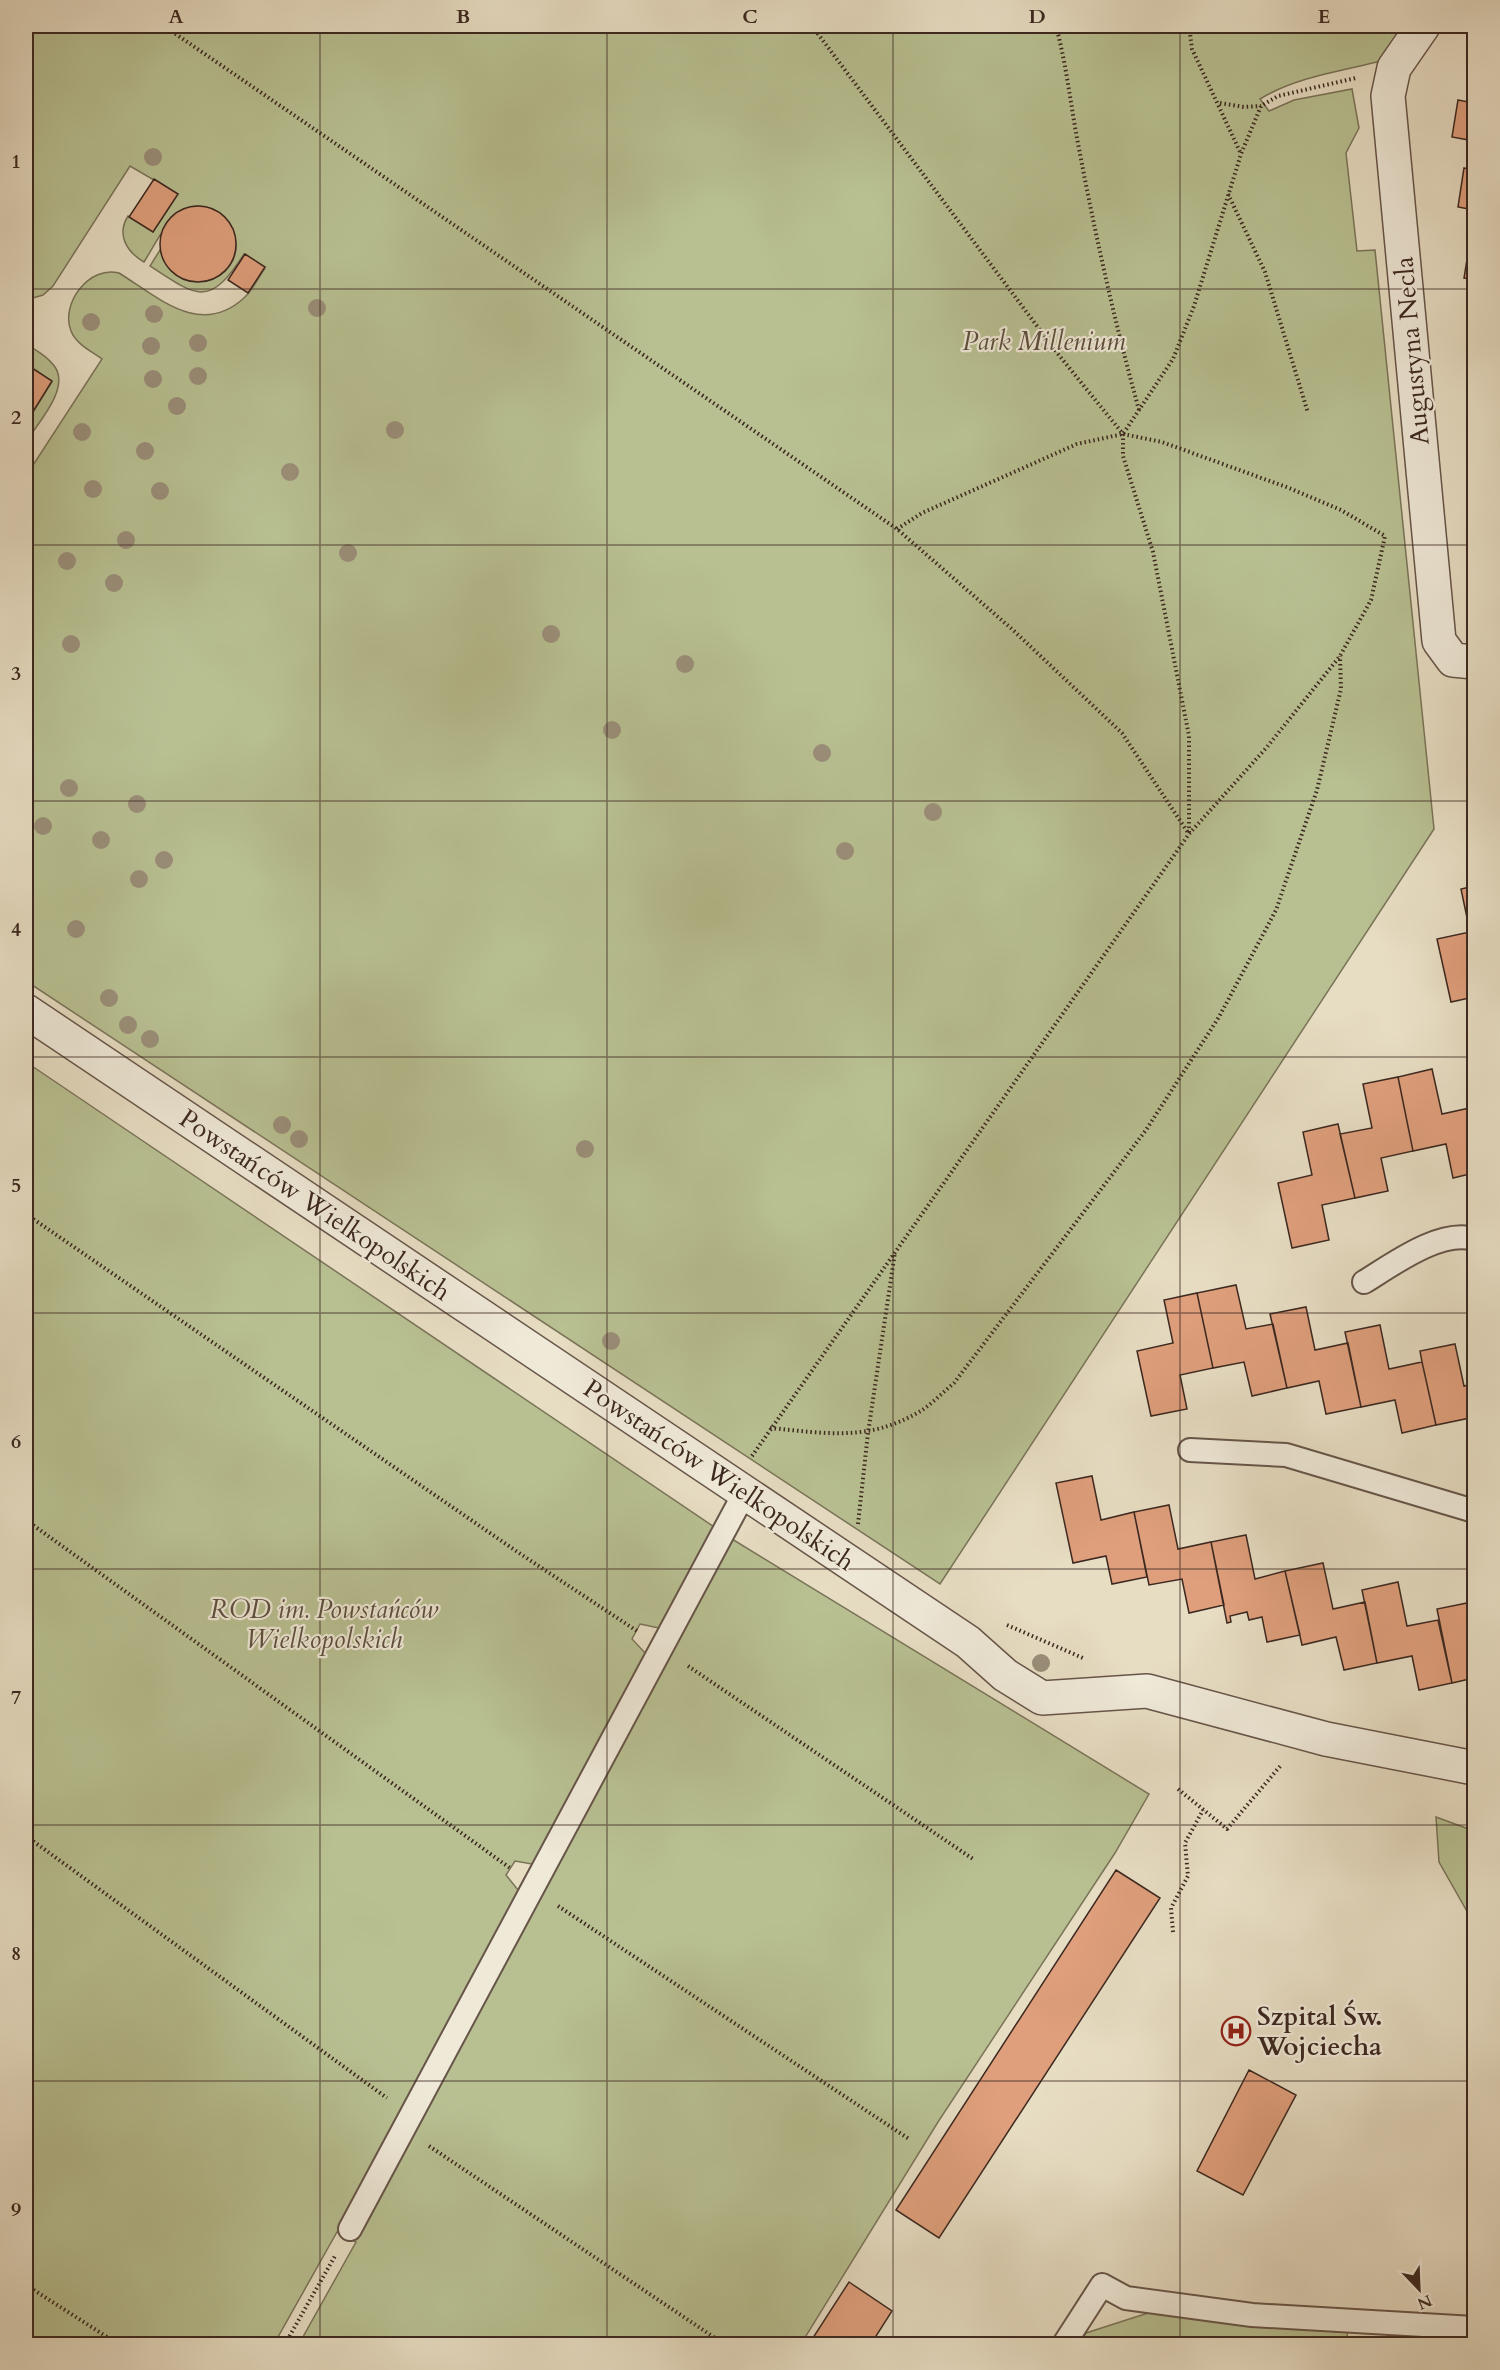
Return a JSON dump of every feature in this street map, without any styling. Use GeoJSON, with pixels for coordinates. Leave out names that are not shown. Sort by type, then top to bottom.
{"type":"FeatureCollection","features":[{"type":"Feature","properties":{"kind":"street","name":"Augustyna Necla"},"geometry":{"type":"LineString","coordinates":[[1423,26],[1394,68],[1388,96],[1439,641],[1453,660],[1474,662]]}},
{"type":"Feature","properties":{"kind":"street","name":"Powstańców Wielkopolskich"},"geometry":{"type":"LineString","coordinates":[[26,1011],[968,1642],[1005,1675],[1042,1698],[1147,1691],[1404,1756],[1474,1768]]}},
{"type":"Feature","properties":{"kind":"lane"},"geometry":{"type":"LineString","coordinates":[[1364,1282],[1426,1245],[1466,1236],[1474,1239]]}},
{"type":"Feature","properties":{"kind":"lane"},"geometry":{"type":"LineString","coordinates":[[1190,1450],[1286,1455],[1474,1511]]}},
{"type":"Feature","properties":{"kind":"lane"},"geometry":{"type":"LineString","coordinates":[[350,2229],[739,1488]]}},
{"type":"Feature","properties":{"kind":"lane"},"geometry":{"type":"LineString","coordinates":[[1064,2344],[1102,2285],[1126,2298],[1252,2315],[1474,2328]]}},
{"type":"Feature","properties":{"kind":"path"},"geometry":{"type":"LineString","coordinates":[[164,26],[897,529],[1013,630],[1122,734],[1189,834]]}},
{"type":"Feature","properties":{"kind":"path"},"geometry":{"type":"LineString","coordinates":[[813,26],[1051,344],[1123,434]]}},
{"type":"Feature","properties":{"kind":"path"},"geometry":{"type":"LineString","coordinates":[[1056,26],[1066,66],[1077,136],[1108,291],[1139,410]]}},
{"type":"Feature","properties":{"kind":"path"},"geometry":{"type":"LineString","coordinates":[[1190,26],[1192,49],[1241,154]]}},
{"type":"Feature","properties":{"kind":"path"},"geometry":{"type":"LineString","coordinates":[[1219,103],[1244,107],[1261,106],[1278,96],[1394,68]]}},
{"type":"Feature","properties":{"kind":"path"},"geometry":{"type":"LineString","coordinates":[[1189,834],[1188,736],[1153,552],[1123,456],[1123,434],[1173,359],[1194,306],[1241,154],[1261,106]]}},
{"type":"Feature","properties":{"kind":"path"},"geometry":{"type":"LineString","coordinates":[[1228,194],[1265,272],[1308,413]]}},
{"type":"Feature","properties":{"kind":"path"},"geometry":{"type":"LineString","coordinates":[[739,1488],[770,1428],[1189,834],[1267,747],[1340,656],[1371,600],[1385,536],[1341,510],[1289,488],[1162,442],[1123,434],[1077,444],[922,513],[897,529]]}},
{"type":"Feature","properties":{"kind":"path"},"geometry":{"type":"LineString","coordinates":[[770,1428],[832,1434],[868,1433],[919,1412],[954,1383],[1146,1130],[1219,1017],[1276,910],[1317,790],[1341,689],[1340,656]]}},
{"type":"Feature","properties":{"kind":"path"},"geometry":{"type":"LineString","coordinates":[[26,1214],[636,1631]]}},
{"type":"Feature","properties":{"kind":"path"},"geometry":{"type":"LineString","coordinates":[[854,1565],[868,1433],[895,1252]]}},
{"type":"Feature","properties":{"kind":"path"},"geometry":{"type":"LineString","coordinates":[[26,1520],[510,1868]]}},
{"type":"Feature","properties":{"kind":"path"},"geometry":{"type":"LineString","coordinates":[[1002,1624],[1094,1664]]}},
{"type":"Feature","properties":{"kind":"path"},"geometry":{"type":"LineString","coordinates":[[687,1665],[973,1859]]}},
{"type":"Feature","properties":{"kind":"path"},"geometry":{"type":"LineString","coordinates":[[1178,1789],[1227,1829],[1308,1733]]}},
{"type":"Feature","properties":{"kind":"path"},"geometry":{"type":"LineString","coordinates":[[1173,1932],[1171,1908],[1188,1876],[1185,1843],[1203,1810]]}},
{"type":"Feature","properties":{"kind":"path"},"geometry":{"type":"LineString","coordinates":[[26,1836],[395,2104]]}},
{"type":"Feature","properties":{"kind":"path"},"geometry":{"type":"LineString","coordinates":[[556,1905],[909,2139]]}},
{"type":"Feature","properties":{"kind":"path"},"geometry":{"type":"LineString","coordinates":[[419,2140],[724,2344]]}},
{"type":"Feature","properties":{"kind":"path"},"geometry":{"type":"LineString","coordinates":[[285,2344],[350,2229]]}},
{"type":"Feature","properties":{"kind":"path"},"geometry":{"type":"LineString","coordinates":[[26,2285],[118,2344]]}},
{"type":"Feature","properties":{"kind":"green space","name":"Park Millenium"},"geometry":{"type":"Polygon","coordinates":[[[26,26],[1405,26],[1381,61],[1303,80],[1260,99],[1269,111],[1294,100],[1352,89],[1359,128],[1346,153],[1357,251],[1375,250],[1434,829],[940,1584],[26,981],[26,476],[102,359],[73,336],[69,320],[70,309],[80,288],[88,280],[108,272],[119,273],[180,310],[195,314],[211,314],[228,309],[244,298],[265,268],[244,254],[222,283],[212,290],[202,292],[180,285],[150,266],[160,250],[168,266],[179,276],[193,281],[207,280],[220,275],[230,266],[235,253],[233,229],[220,214],[204,207],[192,207],[181,211],[164,229],[144,262],[138,258],[128,248],[123,236],[128,216],[153,232],[178,194],[130,166],[53,286],[43,295],[26,300],[26,26]]]}},
{"type":"Feature","properties":{"kind":"green space"},"geometry":{"type":"Polygon","coordinates":[[[26,344],[49,360],[59,376],[55,396],[50,406],[26,442],[26,423],[52,382],[26,364],[26,344]]]}},
{"type":"Feature","properties":{"kind":"green space","name":"ROD im. Powstańców Wielkopolskich"},"geometry":{"type":"Polygon","coordinates":[[[26,1062],[732,1539],[1149,1794],[1115,1853],[938,2122],[801,2344],[299,2344],[356,2242],[337,2232],[274,2344],[26,2344],[26,1062]],[[640,1624],[632,1639],[646,1654],[659,1628],[640,1624]],[[515,1861],[506,1875],[518,1890],[532,1864],[515,1861]]]}},
{"type":"Feature","properties":{"kind":"green space"},"geometry":{"type":"Polygon","coordinates":[[[1436,1817],[1474,1831],[1474,1918],[1468,1913],[1439,1862],[1436,1817]]]}},
{"type":"Feature","properties":{"kind":"green space"},"geometry":{"type":"Polygon","coordinates":[[[1148,2313],[1348,2329],[1346,2344],[1078,2344],[1086,2333],[1148,2313]]]}},
{"type":"Feature","properties":{"kind":"green space"},"geometry":{"type":"Polygon","coordinates":[[[1420,2335],[1474,2340],[1474,2344],[1419,2344],[1420,2335]]]}},
{"type":"Feature","properties":{"kind":"building"},"geometry":{"type":"Polygon","coordinates":[[[1458,100],[1474,103],[1474,141],[1452,137],[1458,100]]]}},
{"type":"Feature","properties":{"kind":"building"},"geometry":{"type":"Polygon","coordinates":[[[1464,168],[1474,170],[1474,210],[1458,207],[1464,168]]]}},
{"type":"Feature","properties":{"kind":"building"},"geometry":{"type":"Polygon","coordinates":[[[154,179],[178,194],[153,232],[129,217],[154,179]]]}},
{"type":"Feature","properties":{"kind":"building"},"geometry":{"type":"Polygon","coordinates":[[[198,206],[212,209],[225,217],[233,230],[236,244],[233,258],[225,271],[212,279],[198,282],[184,279],[171,271],[163,258],[160,244],[163,230],[171,217],[184,209],[198,206]]]}},
{"type":"Feature","properties":{"kind":"building"},"geometry":{"type":"Polygon","coordinates":[[[1470,241],[1474,242],[1474,279],[1464,278],[1470,241]]]}},
{"type":"Feature","properties":{"kind":"building"},"geometry":{"type":"Polygon","coordinates":[[[245,254],[265,267],[248,293],[228,280],[245,254]]]}},
{"type":"Feature","properties":{"kind":"building"},"geometry":{"type":"Polygon","coordinates":[[[1474,317],[1474,352],[1469,351],[1474,317]]]}},
{"type":"Feature","properties":{"kind":"building"},"geometry":{"type":"Polygon","coordinates":[[[26,364],[52,381],[26,423],[26,364]]]}},
{"type":"Feature","properties":{"kind":"building"},"geometry":{"type":"Polygon","coordinates":[[[1474,886],[1474,997],[1451,1002],[1437,939],[1470,932],[1461,889],[1474,886]]]}},
{"type":"Feature","properties":{"kind":"building"},"geometry":{"type":"Polygon","coordinates":[[[1432,1069],[1442,1114],[1474,1107],[1474,1173],[1453,1178],[1446,1144],[1413,1151],[1398,1077],[1432,1069]]]}},
{"type":"Feature","properties":{"kind":"building"},"geometry":{"type":"Polygon","coordinates":[[[1398,1077],[1413,1151],[1381,1158],[1388,1191],[1355,1198],[1340,1134],[1372,1128],[1363,1084],[1398,1077]]]}},
{"type":"Feature","properties":{"kind":"building"},"geometry":{"type":"Polygon","coordinates":[[[1338,1124],[1355,1198],[1322,1205],[1329,1240],[1292,1248],[1278,1183],[1312,1175],[1303,1132],[1338,1124]]]}},
{"type":"Feature","properties":{"kind":"building"},"geometry":{"type":"Polygon","coordinates":[[[1236,1285],[1246,1329],[1273,1324],[1287,1388],[1252,1396],[1244,1362],[1213,1368],[1197,1293],[1236,1285]]]}},
{"type":"Feature","properties":{"kind":"building"},"geometry":{"type":"Polygon","coordinates":[[[1197,1293],[1213,1368],[1180,1375],[1187,1409],[1151,1416],[1137,1351],[1173,1343],[1164,1300],[1197,1293]]]}},
{"type":"Feature","properties":{"kind":"building"},"geometry":{"type":"Polygon","coordinates":[[[1306,1307],[1315,1350],[1348,1343],[1361,1407],[1326,1414],[1319,1381],[1287,1388],[1270,1314],[1306,1307]]]}},
{"type":"Feature","properties":{"kind":"building"},"geometry":{"type":"Polygon","coordinates":[[[1380,1325],[1389,1369],[1422,1362],[1436,1425],[1402,1433],[1395,1400],[1361,1407],[1345,1332],[1380,1325]]]}},
{"type":"Feature","properties":{"kind":"building"},"geometry":{"type":"Polygon","coordinates":[[[1455,1344],[1464,1386],[1474,1384],[1474,1441],[1470,1418],[1436,1425],[1422,1362],[1420,1351],[1455,1344]]]}},
{"type":"Feature","properties":{"kind":"building"},"geometry":{"type":"Polygon","coordinates":[[[1092,1476],[1101,1520],[1134,1512],[1147,1577],[1112,1584],[1106,1556],[1073,1563],[1056,1483],[1092,1476]]]}},
{"type":"Feature","properties":{"kind":"building"},"geometry":{"type":"Polygon","coordinates":[[[1169,1505],[1178,1549],[1211,1542],[1224,1605],[1189,1613],[1182,1579],[1149,1585],[1134,1512],[1169,1505]]]}},
{"type":"Feature","properties":{"kind":"building"},"geometry":{"type":"Polygon","coordinates":[[[1246,1535],[1255,1579],[1285,1571],[1300,1635],[1267,1642],[1262,1617],[1249,1620],[1247,1612],[1230,1616],[1231,1622],[1227,1623],[1211,1542],[1246,1535]]]}},
{"type":"Feature","properties":{"kind":"building"},"geometry":{"type":"Polygon","coordinates":[[[1323,1563],[1333,1609],[1365,1602],[1377,1663],[1344,1670],[1336,1637],[1302,1645],[1285,1571],[1323,1563]]]}},
{"type":"Feature","properties":{"kind":"building"},"geometry":{"type":"Polygon","coordinates":[[[1398,1582],[1407,1626],[1438,1620],[1452,1683],[1419,1690],[1412,1656],[1377,1663],[1362,1590],[1398,1582]]]}},
{"type":"Feature","properties":{"kind":"building"},"geometry":{"type":"Polygon","coordinates":[[[1472,1602],[1474,1678],[1452,1683],[1437,1609],[1472,1602]]]}},
{"type":"Feature","properties":{"kind":"building"},"geometry":{"type":"Polygon","coordinates":[[[1116,1870],[1160,1898],[939,2238],[896,2210],[1116,1870]]]}},
{"type":"Feature","properties":{"kind":"building"},"geometry":{"type":"Polygon","coordinates":[[[1249,2070],[1296,2095],[1243,2195],[1197,2171],[1249,2070]]]}},
{"type":"Feature","properties":{"kind":"building"},"geometry":{"type":"Polygon","coordinates":[[[849,2282],[892,2311],[871,2344],[809,2344],[849,2282]]]}},
{"type":"Feature","properties":{"kind":"place","name":"Szpital Św. Wojciecha"},"geometry":{"type":"Point","coordinates":[1236,2031]}}]}
